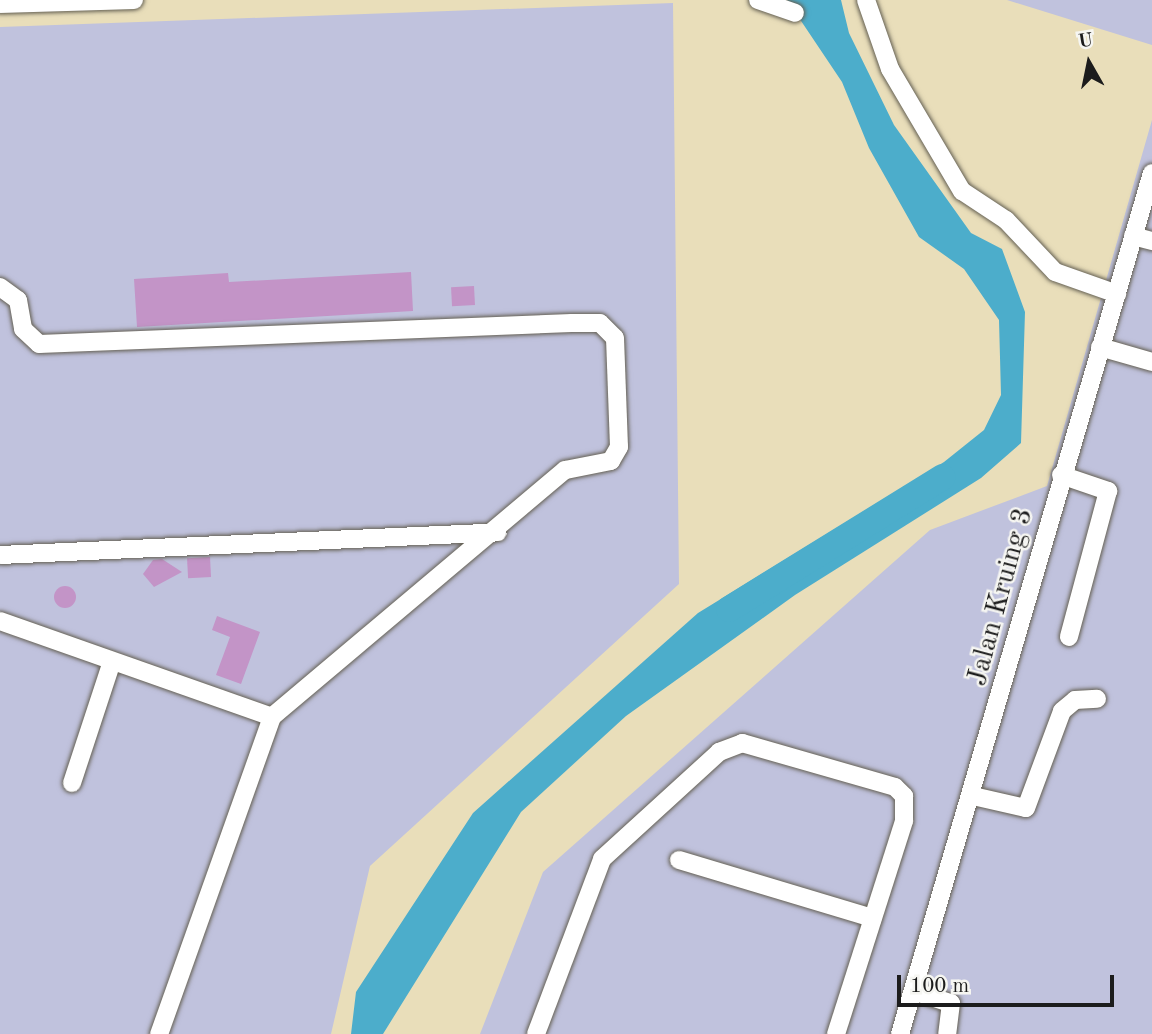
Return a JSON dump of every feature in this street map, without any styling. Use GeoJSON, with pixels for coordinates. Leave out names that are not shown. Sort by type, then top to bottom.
{"type":"FeatureCollection","features":[{"type":"Feature","properties":{"kind":"street"},"geometry":{"type":"LineString","coordinates":[[0,4],[134,0]]}},
{"type":"Feature","properties":{"kind":"street"},"geometry":{"type":"LineString","coordinates":[[758,0],[795,13]]}},
{"type":"Feature","properties":{"kind":"street"},"geometry":{"type":"LineString","coordinates":[[866,0],[890,69],[962,191],[1006,220],[1055,272],[1116,294]]}},
{"type":"Feature","properties":{"kind":"street","name":"Jalan Kruing 3"},"geometry":{"type":"LineString","coordinates":[[900,1034],[973,796],[1061,475],[1152,173]]}},
{"type":"Feature","properties":{"kind":"street"},"geometry":{"type":"LineString","coordinates":[[1133,236],[1152,241]]}},
{"type":"Feature","properties":{"kind":"street"},"geometry":{"type":"LineString","coordinates":[[0,287],[18,300],[23,329],[39,344],[603,324],[617,352],[618,452],[606,464],[565,470],[496,532],[272,717],[159,1034]]}},
{"type":"Feature","properties":{"kind":"street"},"geometry":{"type":"LineString","coordinates":[[1100,347],[1152,362]]}},
{"type":"Feature","properties":{"kind":"street"},"geometry":{"type":"LineString","coordinates":[[1061,475],[1108,491],[1069,637]]}},
{"type":"Feature","properties":{"kind":"street"},"geometry":{"type":"LineString","coordinates":[[0,555],[496,532]]}},
{"type":"Feature","properties":{"kind":"street"},"geometry":{"type":"LineString","coordinates":[[0,621],[272,717]]}},
{"type":"Feature","properties":{"kind":"street"},"geometry":{"type":"LineString","coordinates":[[72,783],[111,661]]}},
{"type":"Feature","properties":{"kind":"street"},"geometry":{"type":"LineString","coordinates":[[973,796],[1026,808],[1062,711],[1081,698],[1097,699]]}},
{"type":"Feature","properties":{"kind":"street"},"geometry":{"type":"LineString","coordinates":[[536,1034],[602,859],[731,746],[755,743],[902,792],[904,821],[836,1034]]}},
{"type":"Feature","properties":{"kind":"street"},"geometry":{"type":"LineString","coordinates":[[679,860],[873,918]]}},
{"type":"Feature","properties":{"kind":"street"},"geometry":{"type":"LineString","coordinates":[[913,991],[951,1003],[947,1034]]}},
{"type":"Feature","properties":{"kind":"shaded area"},"geometry":{"type":"Polygon","coordinates":[[[1007,0],[1152,0],[1152,45],[1007,0]]]}},
{"type":"Feature","properties":{"kind":"shaded area"},"geometry":{"type":"Polygon","coordinates":[[[673,3],[679,584],[370,866],[331,1034],[0,1034],[0,27],[673,3]]]}},
{"type":"Feature","properties":{"kind":"shaded area"},"geometry":{"type":"Polygon","coordinates":[[[1152,120],[1152,1034],[480,1034],[543,872],[930,530],[1047,486],[1152,120]]]}},
{"type":"Feature","properties":{"kind":"water"},"geometry":{"type":"Polygon","coordinates":[[[787,0],[841,0],[849,33],[894,125],[971,233],[1002,249],[1025,312],[1021,443],[981,478],[795,595],[626,716],[521,812],[383,1034],[351,1034],[356,992],[473,813],[698,613],[944,462],[984,430],[1001,395],[999,320],[964,269],[919,237],[869,148],[842,82],[787,0]]]}},
{"type":"Feature","properties":{"kind":"building"},"geometry":{"type":"Polygon","coordinates":[[[411,272],[413,311],[137,327],[134,279],[228,273],[229,282],[411,272]]]}},
{"type":"Feature","properties":{"kind":"building"},"geometry":{"type":"Polygon","coordinates":[[[474,286],[475,305],[452,306],[451,287],[474,286]]]}},
{"type":"Feature","properties":{"kind":"building"},"geometry":{"type":"Polygon","coordinates":[[[210,557],[211,577],[188,578],[187,558],[210,557]]]}},
{"type":"Feature","properties":{"kind":"building"},"geometry":{"type":"Polygon","coordinates":[[[162,559],[182,572],[154,587],[143,574],[153,560],[162,559]]]}},
{"type":"Feature","properties":{"kind":"building"},"geometry":{"type":"Polygon","coordinates":[[[61,586],[69,586],[76,593],[76,601],[69,608],[61,608],[54,601],[54,593],[61,586]]]}},
{"type":"Feature","properties":{"kind":"building"},"geometry":{"type":"Polygon","coordinates":[[[217,616],[260,632],[241,684],[216,675],[230,637],[212,630],[217,616]]]}},
{"type":"Feature","properties":{"kind":"waterway"},"geometry":{"type":"LineString","coordinates":[[729,609],[943,477]]}}]}
